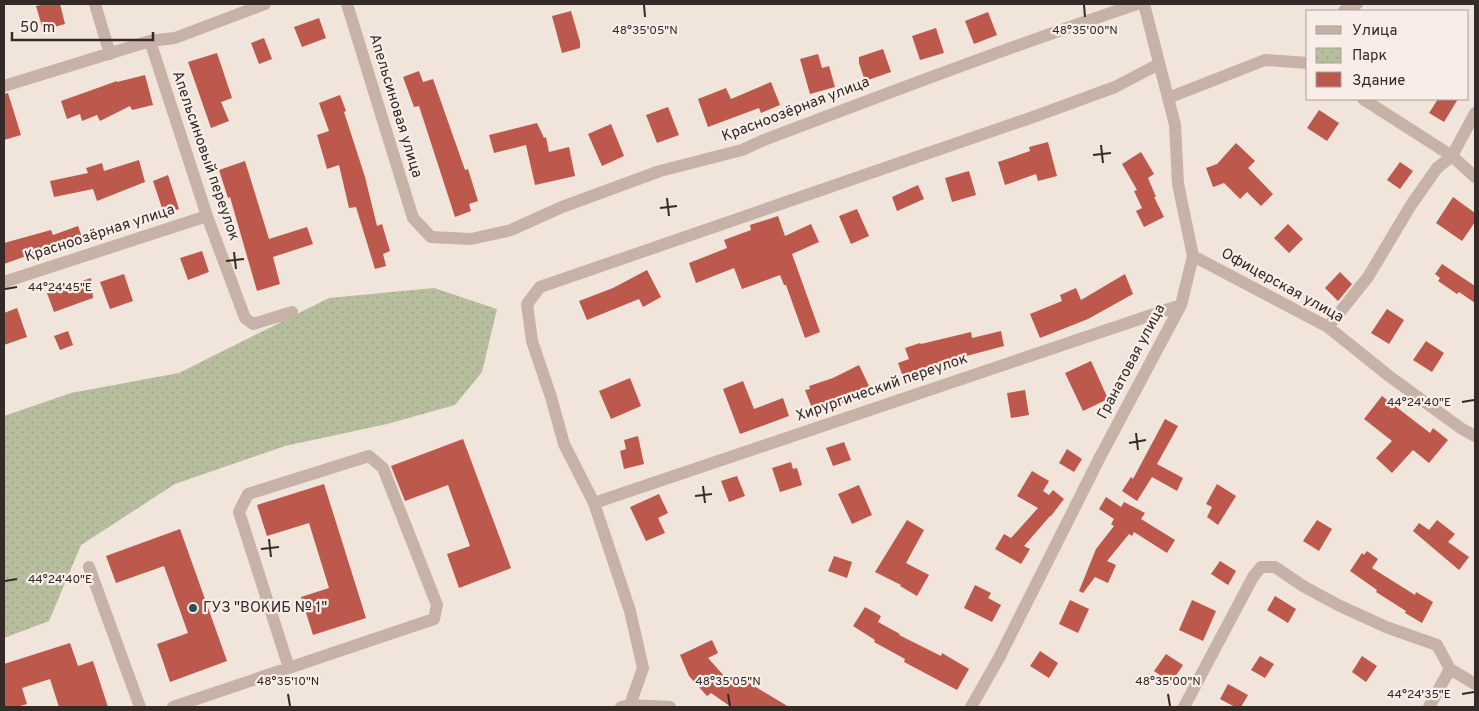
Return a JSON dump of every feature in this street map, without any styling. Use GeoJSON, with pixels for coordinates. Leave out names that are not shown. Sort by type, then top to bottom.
{"type":"FeatureCollection","features":[{"type":"Feature","properties":{"kind":"street"},"geometry":{"type":"LineString","coordinates":[[95,4],[110,54]]}},
{"type":"Feature","properties":{"kind":"street"},"geometry":{"type":"LineString","coordinates":[[4,86],[150,41],[175,38],[264,4]]}},
{"type":"Feature","properties":{"kind":"street","name":"Апельсиновая улица"},"geometry":{"type":"LineString","coordinates":[[347,4],[412,218]]}},
{"type":"Feature","properties":{"kind":"street","name":"Красноозёрная улица"},"geometry":{"type":"LineString","coordinates":[[412,218],[431,237],[471,239],[511,230],[562,207],[660,171],[742,150],[1035,38],[1137,4]]}},
{"type":"Feature","properties":{"kind":"street","name":"Гранатовая улица"},"geometry":{"type":"LineString","coordinates":[[971,707],[999,658],[1100,457],[1180,305],[1193,256],[1178,184],[1175,125],[1144,4]]}},
{"type":"Feature","properties":{"kind":"street"},"geometry":{"type":"LineString","coordinates":[[1345,10],[1357,4]]}},
{"type":"Feature","properties":{"kind":"street","name":"Апельсиновый переулок"},"geometry":{"type":"LineString","coordinates":[[150,41],[207,216],[245,318],[253,324],[292,312]]}},
{"type":"Feature","properties":{"kind":"street"},"geometry":{"type":"LineString","coordinates":[[1168,98],[1265,60],[1306,60]]}},
{"type":"Feature","properties":{"kind":"street"},"geometry":{"type":"LineString","coordinates":[[670,707],[626,706],[643,668],[626,596],[594,503],[564,444],[552,397],[532,341],[527,304],[540,287],[1044,113],[1116,87],[1159,64]]}},
{"type":"Feature","properties":{"kind":"street"},"geometry":{"type":"LineString","coordinates":[[1365,100],[1452,156],[1475,177]]}},
{"type":"Feature","properties":{"kind":"street"},"geometry":{"type":"LineString","coordinates":[[1328,327],[1368,277],[1411,206],[1438,168],[1452,156],[1475,114]]}},
{"type":"Feature","properties":{"kind":"street","name":"Красноозёрная улица"},"geometry":{"type":"LineString","coordinates":[[4,282],[207,216]]}},
{"type":"Feature","properties":{"kind":"street","name":"Офицерская улица"},"geometry":{"type":"LineString","coordinates":[[1193,256],[1328,327],[1388,376],[1462,429],[1475,436]]}},
{"type":"Feature","properties":{"kind":"street","name":"Хирургический переулок"},"geometry":{"type":"LineString","coordinates":[[594,503],[1180,305]]}},
{"type":"Feature","properties":{"kind":"street"},"geometry":{"type":"LineString","coordinates":[[173,707],[289,668],[434,619],[437,605],[383,468],[368,456],[248,494],[239,512],[289,668]]}},
{"type":"Feature","properties":{"kind":"street"},"geometry":{"type":"LineString","coordinates":[[1184,707],[1253,577],[1261,567],[1275,567],[1303,586],[1354,612],[1386,627],[1437,645],[1450,669],[1475,684]]}},
{"type":"Feature","properties":{"kind":"street"},"geometry":{"type":"LineString","coordinates":[[89,568],[140,707]]}},
{"type":"Feature","properties":{"kind":"street"},"geometry":{"type":"LineString","coordinates":[[1429,707],[1450,669]]}},
{"type":"Feature","properties":{"kind":"green space"},"geometry":{"type":"Polygon","coordinates":[[[434,288],[497,309],[482,372],[455,405],[387,424],[285,446],[175,484],[81,545],[49,621],[4,638],[4,416],[71,393],[179,373],[329,298],[434,288]]]}},
{"type":"Feature","properties":{"kind":"building"},"geometry":{"type":"Polygon","coordinates":[[[60,4],[65,24],[43,30],[36,6],[60,4]]]}},
{"type":"Feature","properties":{"kind":"building"},"geometry":{"type":"Polygon","coordinates":[[[571,11],[580,48],[562,53],[552,16],[571,11]]]}},
{"type":"Feature","properties":{"kind":"building"},"geometry":{"type":"Polygon","coordinates":[[[988,12],[997,35],[974,44],[965,21],[988,12]]]}},
{"type":"Feature","properties":{"kind":"building"},"geometry":{"type":"Polygon","coordinates":[[[319,18],[326,38],[302,47],[294,27],[319,18]]]}},
{"type":"Feature","properties":{"kind":"building"},"geometry":{"type":"Polygon","coordinates":[[[936,28],[944,53],[920,60],[912,36],[936,28]]]}},
{"type":"Feature","properties":{"kind":"building"},"geometry":{"type":"Polygon","coordinates":[[[264,38],[272,59],[259,64],[251,43],[264,38]]]}},
{"type":"Feature","properties":{"kind":"building"},"geometry":{"type":"Polygon","coordinates":[[[883,49],[891,72],[865,81],[859,57],[883,49]]]}},
{"type":"Feature","properties":{"kind":"building"},"geometry":{"type":"Polygon","coordinates":[[[217,53],[232,98],[221,102],[229,121],[211,128],[188,62],[217,53]]]}},
{"type":"Feature","properties":{"kind":"building"},"geometry":{"type":"Polygon","coordinates":[[[818,54],[822,68],[829,66],[835,87],[810,94],[800,59],[818,54]]]}},
{"type":"Feature","properties":{"kind":"building"},"geometry":{"type":"Polygon","coordinates":[[[419,71],[423,82],[433,79],[465,170],[468,169],[478,201],[469,204],[471,211],[455,217],[419,106],[414,107],[403,77],[419,71]]]}},
{"type":"Feature","properties":{"kind":"building"},"geometry":{"type":"Polygon","coordinates":[[[145,75],[153,105],[132,110],[130,106],[100,121],[97,115],[82,121],[80,114],[67,119],[61,101],[117,81],[145,75]]]}},
{"type":"Feature","properties":{"kind":"building"},"geometry":{"type":"Polygon","coordinates":[[[771,82],[780,105],[761,113],[759,108],[708,127],[698,99],[726,88],[731,99],[771,82]]]}},
{"type":"Feature","properties":{"kind":"building"},"geometry":{"type":"Polygon","coordinates":[[[8,93],[21,135],[4,140],[4,94],[8,93]]]}},
{"type":"Feature","properties":{"kind":"building"},"geometry":{"type":"Polygon","coordinates":[[[340,95],[365,177],[377,226],[382,224],[390,251],[383,254],[386,266],[375,269],[356,207],[349,208],[339,165],[327,169],[317,135],[329,131],[319,103],[340,95]]]}},
{"type":"Feature","properties":{"kind":"building"},"geometry":{"type":"Polygon","coordinates":[[[1437,100],[1457,100],[1444,122],[1429,113],[1437,100]]]}},
{"type":"Feature","properties":{"kind":"building"},"geometry":{"type":"Polygon","coordinates":[[[668,107],[679,135],[657,143],[646,115],[668,107]]]}},
{"type":"Feature","properties":{"kind":"building"},"geometry":{"type":"Polygon","coordinates":[[[1319,110],[1339,123],[1327,141],[1307,128],[1319,110]]]}},
{"type":"Feature","properties":{"kind":"building"},"geometry":{"type":"Polygon","coordinates":[[[537,123],[544,138],[546,137],[549,152],[569,147],[575,176],[535,185],[526,145],[494,153],[489,135],[537,123]]]}},
{"type":"Feature","properties":{"kind":"building"},"geometry":{"type":"Polygon","coordinates":[[[611,124],[624,156],[602,166],[588,134],[611,124]]]}},
{"type":"Feature","properties":{"kind":"building"},"geometry":{"type":"Polygon","coordinates":[[[1048,142],[1057,176],[1038,181],[1036,174],[1005,185],[998,162],[1030,151],[1029,147],[1048,142]]]}},
{"type":"Feature","properties":{"kind":"building"},"geometry":{"type":"Polygon","coordinates":[[[1236,143],[1255,161],[1248,168],[1273,194],[1261,206],[1247,192],[1240,199],[1224,183],[1213,187],[1206,168],[1217,164],[1236,143]]]}},
{"type":"Feature","properties":{"kind":"building"},"geometry":{"type":"Polygon","coordinates":[[[1141,152],[1154,174],[1148,178],[1156,197],[1154,197],[1164,217],[1144,227],[1136,211],[1142,208],[1134,191],[1137,190],[1122,164],[1141,152]]]}},
{"type":"Feature","properties":{"kind":"building"},"geometry":{"type":"Polygon","coordinates":[[[139,160],[145,182],[97,201],[93,189],[54,197],[50,181],[88,173],[86,168],[102,163],[104,171],[139,160]]]}},
{"type":"Feature","properties":{"kind":"building"},"geometry":{"type":"Polygon","coordinates":[[[245,161],[269,239],[307,227],[313,244],[273,257],[280,284],[257,291],[230,197],[228,198],[219,170],[245,161]]]}},
{"type":"Feature","properties":{"kind":"building"},"geometry":{"type":"Polygon","coordinates":[[[1400,162],[1413,171],[1400,189],[1387,180],[1400,162]]]}},
{"type":"Feature","properties":{"kind":"building"},"geometry":{"type":"Polygon","coordinates":[[[969,171],[976,195],[952,202],[945,178],[969,171]]]}},
{"type":"Feature","properties":{"kind":"building"},"geometry":{"type":"Polygon","coordinates":[[[168,175],[179,209],[164,214],[153,181],[168,175]]]}},
{"type":"Feature","properties":{"kind":"building"},"geometry":{"type":"Polygon","coordinates":[[[918,185],[924,199],[897,211],[892,197],[918,185]]]}},
{"type":"Feature","properties":{"kind":"building"},"geometry":{"type":"Polygon","coordinates":[[[1453,197],[1475,213],[1475,222],[1462,241],[1436,223],[1453,197]]]}},
{"type":"Feature","properties":{"kind":"building"},"geometry":{"type":"Polygon","coordinates":[[[857,209],[869,236],[851,244],[839,216],[857,209]]]}},
{"type":"Feature","properties":{"kind":"building"},"geometry":{"type":"Polygon","coordinates":[[[778,216],[785,236],[811,224],[819,242],[792,254],[820,332],[805,338],[786,285],[784,285],[780,275],[742,289],[734,268],[696,283],[689,263],[727,248],[724,240],[751,230],[750,225],[778,216]]]}},
{"type":"Feature","properties":{"kind":"building"},"geometry":{"type":"Polygon","coordinates":[[[1288,224],[1303,239],[1289,253],[1274,238],[1288,224]]]}},
{"type":"Feature","properties":{"kind":"building"},"geometry":{"type":"Polygon","coordinates":[[[78,226],[84,243],[41,255],[40,251],[4,264],[4,243],[51,230],[53,235],[78,226]]]}},
{"type":"Feature","properties":{"kind":"building"},"geometry":{"type":"Polygon","coordinates":[[[202,251],[209,272],[188,280],[180,258],[202,251]]]}},
{"type":"Feature","properties":{"kind":"building"},"geometry":{"type":"Polygon","coordinates":[[[1442,264],[1475,286],[1475,303],[1438,281],[1440,278],[1435,274],[1442,264]]]}},
{"type":"Feature","properties":{"kind":"building"},"geometry":{"type":"Polygon","coordinates":[[[647,270],[661,297],[643,307],[639,299],[587,320],[579,301],[613,288],[647,270]]]}},
{"type":"Feature","properties":{"kind":"building"},"geometry":{"type":"Polygon","coordinates":[[[1340,272],[1352,284],[1338,301],[1325,288],[1340,272]]]}},
{"type":"Feature","properties":{"kind":"building"},"geometry":{"type":"Polygon","coordinates":[[[124,274],[133,301],[110,309],[100,282],[124,274]]]}},
{"type":"Feature","properties":{"kind":"building"},"geometry":{"type":"Polygon","coordinates":[[[1125,274],[1133,294],[1088,319],[1040,338],[1030,314],[1062,301],[1060,295],[1076,288],[1081,300],[1125,274]]]}},
{"type":"Feature","properties":{"kind":"building"},"geometry":{"type":"Polygon","coordinates":[[[91,278],[93,298],[54,312],[47,293],[91,278]]]}},
{"type":"Feature","properties":{"kind":"building"},"geometry":{"type":"Polygon","coordinates":[[[17,308],[27,337],[4,345],[4,313],[17,308]]]}},
{"type":"Feature","properties":{"kind":"building"},"geometry":{"type":"Polygon","coordinates":[[[1387,309],[1404,320],[1389,344],[1371,333],[1387,309]]]}},
{"type":"Feature","properties":{"kind":"building"},"geometry":{"type":"Polygon","coordinates":[[[68,331],[73,345],[60,350],[54,336],[68,331]]]}},
{"type":"Feature","properties":{"kind":"building"},"geometry":{"type":"Polygon","coordinates":[[[1001,331],[1004,346],[929,366],[931,372],[905,382],[898,363],[909,359],[905,348],[971,332],[972,338],[1001,331]]]}},
{"type":"Feature","properties":{"kind":"building"},"geometry":{"type":"Polygon","coordinates":[[[1426,341],[1444,353],[1432,372],[1413,360],[1426,341]]]}},
{"type":"Feature","properties":{"kind":"building"},"geometry":{"type":"Polygon","coordinates":[[[1091,361],[1108,399],[1083,411],[1065,373],[1091,361]]]}},
{"type":"Feature","properties":{"kind":"building"},"geometry":{"type":"Polygon","coordinates":[[[859,365],[869,386],[847,397],[848,401],[819,411],[817,406],[812,408],[805,390],[810,389],[809,386],[833,378],[859,365]]]}},
{"type":"Feature","properties":{"kind":"building"},"geometry":{"type":"Polygon","coordinates":[[[630,378],[641,406],[611,419],[599,391],[630,378]]]}},
{"type":"Feature","properties":{"kind":"building"},"geometry":{"type":"Polygon","coordinates":[[[743,381],[754,409],[783,398],[789,416],[740,434],[723,389],[743,381]]]}},
{"type":"Feature","properties":{"kind":"building"},"geometry":{"type":"Polygon","coordinates":[[[1025,390],[1029,415],[1011,418],[1007,393],[1025,390]]]}},
{"type":"Feature","properties":{"kind":"building"},"geometry":{"type":"Polygon","coordinates":[[[1382,396],[1430,433],[1433,428],[1448,440],[1429,463],[1413,450],[1392,473],[1376,458],[1392,441],[1364,419],[1382,396]]]}},
{"type":"Feature","properties":{"kind":"building"},"geometry":{"type":"Polygon","coordinates":[[[1165,419],[1178,426],[1157,464],[1183,478],[1177,491],[1152,477],[1137,501],[1122,491],[1131,477],[1133,479],[1165,419]]]}},
{"type":"Feature","properties":{"kind":"building"},"geometry":{"type":"Polygon","coordinates":[[[638,436],[644,464],[624,469],[620,451],[626,449],[624,440],[638,436]]]}},
{"type":"Feature","properties":{"kind":"building"},"geometry":{"type":"Polygon","coordinates":[[[463,439],[511,568],[459,588],[447,554],[470,546],[448,485],[405,501],[391,466],[463,439]]]}},
{"type":"Feature","properties":{"kind":"building"},"geometry":{"type":"Polygon","coordinates":[[[844,442],[851,460],[833,466],[826,448],[844,442]]]}},
{"type":"Feature","properties":{"kind":"building"},"geometry":{"type":"Polygon","coordinates":[[[1067,449],[1082,459],[1074,472],[1059,463],[1067,449]]]}},
{"type":"Feature","properties":{"kind":"building"},"geometry":{"type":"Polygon","coordinates":[[[791,462],[793,469],[797,468],[802,485],[780,492],[772,468],[791,462]]]}},
{"type":"Feature","properties":{"kind":"building"},"geometry":{"type":"Polygon","coordinates":[[[1032,471],[1049,481],[1043,491],[1049,495],[1053,490],[1064,499],[1024,546],[1030,549],[1021,564],[995,549],[1004,534],[1011,538],[1038,508],[1017,496],[1032,471]]]}},
{"type":"Feature","properties":{"kind":"building"},"geometry":{"type":"Polygon","coordinates":[[[737,476],[745,496],[729,502],[721,481],[737,476]]]}},
{"type":"Feature","properties":{"kind":"building"},"geometry":{"type":"Polygon","coordinates":[[[324,484],[366,618],[313,635],[301,597],[329,588],[309,523],[267,536],[257,505],[324,484]]]}},
{"type":"Feature","properties":{"kind":"building"},"geometry":{"type":"Polygon","coordinates":[[[1217,484],[1236,496],[1218,525],[1207,517],[1212,507],[1206,504],[1217,484]]]}},
{"type":"Feature","properties":{"kind":"building"},"geometry":{"type":"Polygon","coordinates":[[[859,485],[872,515],[852,524],[838,494],[859,485]]]}},
{"type":"Feature","properties":{"kind":"building"},"geometry":{"type":"Polygon","coordinates":[[[659,494],[668,513],[658,518],[665,533],[646,541],[630,507],[659,494]]]}},
{"type":"Feature","properties":{"kind":"building"},"geometry":{"type":"Polygon","coordinates":[[[1106,497],[1121,507],[1124,502],[1145,513],[1141,519],[1175,540],[1167,553],[1134,532],[1132,536],[1129,534],[1107,561],[1116,565],[1108,583],[1095,577],[1083,593],[1079,591],[1096,549],[1114,526],[1111,524],[1114,519],[1099,509],[1106,497]]]}},
{"type":"Feature","properties":{"kind":"building"},"geometry":{"type":"Polygon","coordinates":[[[907,520],[924,530],[906,563],[929,575],[917,596],[901,585],[875,572],[907,520]]]}},
{"type":"Feature","properties":{"kind":"building"},"geometry":{"type":"Polygon","coordinates":[[[1317,520],[1332,529],[1319,551],[1303,541],[1317,520]]]}},
{"type":"Feature","properties":{"kind":"building"},"geometry":{"type":"Polygon","coordinates":[[[1437,520],[1455,534],[1448,542],[1469,557],[1459,570],[1413,531],[1419,523],[1429,530],[1437,520]]]}},
{"type":"Feature","properties":{"kind":"building","name":"ГУЗ \"ВОКИБ № 1\""},"geometry":{"type":"Polygon","coordinates":[[[180,529],[227,661],[170,682],[157,644],[188,633],[164,566],[116,583],[106,556],[180,529]]]}},
{"type":"Feature","properties":{"kind":"building"},"geometry":{"type":"Polygon","coordinates":[[[1367,551],[1378,559],[1372,568],[1415,595],[1416,592],[1433,602],[1422,623],[1405,613],[1406,611],[1376,592],[1377,590],[1350,571],[1362,553],[1364,555],[1367,551]]]}},
{"type":"Feature","properties":{"kind":"building"},"geometry":{"type":"Polygon","coordinates":[[[834,556],[852,562],[847,578],[828,571],[834,556]]]}},
{"type":"Feature","properties":{"kind":"building"},"geometry":{"type":"Polygon","coordinates":[[[1220,561],[1236,571],[1228,585],[1211,574],[1220,561]]]}},
{"type":"Feature","properties":{"kind":"building"},"geometry":{"type":"Polygon","coordinates":[[[975,585],[991,593],[988,598],[1001,605],[992,622],[964,608],[975,585]]]}},
{"type":"Feature","properties":{"kind":"building"},"geometry":{"type":"Polygon","coordinates":[[[1275,596],[1296,609],[1288,623],[1267,610],[1275,596]]]}},
{"type":"Feature","properties":{"kind":"building"},"geometry":{"type":"Polygon","coordinates":[[[1070,600],[1089,609],[1078,633],[1059,624],[1070,600]]]}},
{"type":"Feature","properties":{"kind":"building"},"geometry":{"type":"Polygon","coordinates":[[[1192,600],[1216,611],[1203,641],[1179,630],[1192,600]]]}},
{"type":"Feature","properties":{"kind":"building"},"geometry":{"type":"Polygon","coordinates":[[[865,607],[881,616],[878,622],[899,635],[941,656],[942,653],[969,669],[957,690],[904,662],[905,659],[874,642],[875,640],[853,626],[865,607]]]}},
{"type":"Feature","properties":{"kind":"building"},"geometry":{"type":"Polygon","coordinates":[[[712,640],[718,653],[708,658],[733,686],[735,682],[740,686],[744,680],[789,707],[731,707],[711,693],[707,696],[689,676],[680,655],[712,640]]]}},
{"type":"Feature","properties":{"kind":"building"},"geometry":{"type":"Polygon","coordinates":[[[70,643],[78,666],[93,661],[108,707],[59,707],[50,679],[22,688],[27,704],[17,707],[4,707],[4,664],[70,643]]]}},
{"type":"Feature","properties":{"kind":"building"},"geometry":{"type":"Polygon","coordinates":[[[1040,651],[1058,663],[1049,678],[1030,666],[1040,651]]]}},
{"type":"Feature","properties":{"kind":"building"},"geometry":{"type":"Polygon","coordinates":[[[1166,654],[1183,665],[1171,683],[1154,671],[1166,654]]]}},
{"type":"Feature","properties":{"kind":"building"},"geometry":{"type":"Polygon","coordinates":[[[1260,656],[1274,664],[1265,678],[1251,670],[1260,656]]]}},
{"type":"Feature","properties":{"kind":"building"},"geometry":{"type":"Polygon","coordinates":[[[1362,656],[1377,666],[1366,682],[1352,672],[1362,656]]]}},
{"type":"Feature","properties":{"kind":"building"},"geometry":{"type":"Polygon","coordinates":[[[1228,684],[1248,695],[1241,707],[1235,707],[1220,699],[1228,684]]]}},
{"type":"Feature","properties":{"kind":"place","name":"ГУЗ \"ВОКИБ № 1\""},"geometry":{"type":"Point","coordinates":[193,608]}}]}
